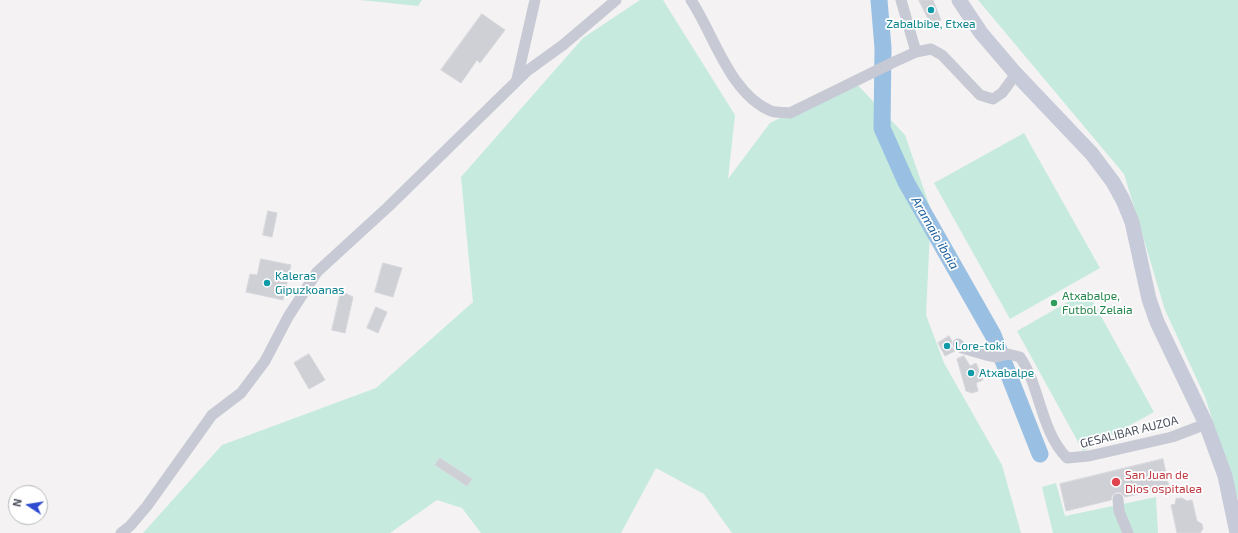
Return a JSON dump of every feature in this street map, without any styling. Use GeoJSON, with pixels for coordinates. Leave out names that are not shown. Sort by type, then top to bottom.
{"type":"FeatureCollection","features":[{"type":"Feature","properties":{"kind":"main road"},"geometry":{"type":"LineString","coordinates":[[959,0],[981,33],[1016,74],[1092,154],[1113,182],[1123,200],[1132,222],[1149,299],[1157,322],[1206,424],[1224,476],[1237,533]]}},
{"type":"Feature","properties":{"kind":"street"},"geometry":{"type":"LineString","coordinates":[[516,81],[535,0]]}},
{"type":"Feature","properties":{"kind":"street"},"geometry":{"type":"LineString","coordinates":[[121,533],[130,526],[147,506],[212,415],[242,393],[265,361],[288,317],[317,272],[388,207],[516,81],[527,71],[563,45],[616,0]]}},
{"type":"Feature","properties":{"kind":"street"},"geometry":{"type":"LineString","coordinates":[[691,0],[702,17],[717,48],[749,97],[772,111],[790,113],[916,52],[931,49],[942,55],[980,95],[993,99],[1002,93],[1016,74]]}},
{"type":"Feature","properties":{"kind":"street"},"geometry":{"type":"LineString","coordinates":[[901,0],[916,52]]}},
{"type":"Feature","properties":{"kind":"street","name":"GESALIBAR AUZOA"},"geometry":{"type":"LineString","coordinates":[[958,344],[962,348],[969,351],[996,357],[1008,354],[1020,357],[1026,366],[1046,424],[1061,452],[1066,458],[1089,456],[1172,437],[1206,424]]}},
{"type":"Feature","properties":{"kind":"street"},"geometry":{"type":"LineString","coordinates":[[1118,499],[1119,511],[1128,533]]}},
{"type":"Feature","properties":{"kind":"green space"},"geometry":{"type":"Polygon","coordinates":[[[360,0],[422,0],[418,6],[360,0]]]}},
{"type":"Feature","properties":{"kind":"green space"},"geometry":{"type":"Polygon","coordinates":[[[640,0],[663,0],[735,115],[728,179],[770,123],[854,81],[905,135],[931,210],[926,315],[944,363],[1002,465],[1021,533],[732,533],[704,494],[656,468],[621,533],[481,533],[462,508],[437,500],[390,533],[143,533],[222,445],[376,388],[473,302],[461,177],[583,38],[640,0]]]}},
{"type":"Feature","properties":{"kind":"green space"},"geometry":{"type":"Polygon","coordinates":[[[978,0],[1238,0],[1238,499],[1205,397],[1165,310],[1124,174],[978,0]]]}},
{"type":"Feature","properties":{"kind":"green space"},"geometry":{"type":"Polygon","coordinates":[[[1024,133],[1100,268],[1010,319],[934,183],[1024,133]]]}},
{"type":"Feature","properties":{"kind":"green space"},"geometry":{"type":"Polygon","coordinates":[[[1087,291],[1154,412],[1083,451],[1017,331],[1087,291]]]}},
{"type":"Feature","properties":{"kind":"green space"},"geometry":{"type":"Polygon","coordinates":[[[1056,483],[1065,516],[1156,497],[1158,533],[1053,533],[1042,487],[1056,483]]]}},
{"type":"Feature","properties":{"kind":"building","name":"Zabalbibe, Etxea"},"geometry":{"type":"Polygon","coordinates":[[[919,0],[933,0],[941,20],[931,24],[919,0]]]}},
{"type":"Feature","properties":{"kind":"building"},"geometry":{"type":"Polygon","coordinates":[[[482,14],[505,30],[480,63],[477,60],[461,83],[441,70],[482,14]]]}},
{"type":"Feature","properties":{"kind":"building"},"geometry":{"type":"Polygon","coordinates":[[[268,211],[277,213],[272,237],[263,235],[268,211]]]}},
{"type":"Feature","properties":{"kind":"building","name":"Kaleras Gipuzkoanas"},"geometry":{"type":"Polygon","coordinates":[[[261,259],[291,265],[283,300],[246,292],[250,274],[257,275],[261,259]]]}},
{"type":"Feature","properties":{"kind":"building"},"geometry":{"type":"Polygon","coordinates":[[[383,263],[402,268],[393,297],[375,292],[383,263]]]}},
{"type":"Feature","properties":{"kind":"building"},"geometry":{"type":"Polygon","coordinates":[[[341,291],[353,297],[345,333],[332,330],[341,291]]]}},
{"type":"Feature","properties":{"kind":"building"},"geometry":{"type":"Polygon","coordinates":[[[376,307],[387,312],[378,333],[367,328],[376,307]]]}},
{"type":"Feature","properties":{"kind":"building","name":"Lore-toki"},"geometry":{"type":"Polygon","coordinates":[[[949,336],[952,341],[951,346],[955,351],[945,356],[938,343],[949,336]]]}},
{"type":"Feature","properties":{"kind":"building"},"geometry":{"type":"Polygon","coordinates":[[[309,354],[325,380],[309,389],[294,363],[309,354]]]}},
{"type":"Feature","properties":{"kind":"building","name":"Atxabalpe"},"geometry":{"type":"Polygon","coordinates":[[[964,356],[970,366],[976,363],[983,380],[976,383],[978,391],[972,393],[966,391],[957,359],[964,356]]]}},
{"type":"Feature","properties":{"kind":"building"},"geometry":{"type":"Polygon","coordinates":[[[440,458],[472,479],[467,486],[435,465],[440,458]]]}},
{"type":"Feature","properties":{"kind":"building"},"geometry":{"type":"Polygon","coordinates":[[[1163,459],[1169,487],[1125,497],[1121,493],[1117,492],[1112,496],[1111,500],[1066,511],[1060,484],[1163,459]]]}},
{"type":"Feature","properties":{"kind":"building"},"geometry":{"type":"Polygon","coordinates":[[[1182,498],[1187,501],[1192,500],[1197,521],[1202,524],[1203,529],[1200,533],[1177,533],[1171,505],[1175,504],[1176,499],[1182,498]]]}},
{"type":"Feature","properties":{"kind":"waterway","name":"Aramaio ibaia"},"geometry":{"type":"LineString","coordinates":[[879,0],[883,48],[882,128],[906,182],[993,335],[1040,454]]}},
{"type":"Feature","properties":{"kind":"place","name":"Zabalbibe, Etxea"},"geometry":{"type":"Point","coordinates":[931,10]}},
{"type":"Feature","properties":{"kind":"place","name":"Kaleras Gipuzkoanas"},"geometry":{"type":"Point","coordinates":[267,283]}},
{"type":"Feature","properties":{"kind":"place","name":"Atxabalpe, Futbol Zelaia"},"geometry":{"type":"Point","coordinates":[1054,303]}},
{"type":"Feature","properties":{"kind":"place","name":"Lore-toki"},"geometry":{"type":"Point","coordinates":[947,346]}},
{"type":"Feature","properties":{"kind":"place","name":"Atxabalpe"},"geometry":{"type":"Point","coordinates":[971,373]}},
{"type":"Feature","properties":{"kind":"place","name":"San Juan de Dios ospitalea"},"geometry":{"type":"Point","coordinates":[1116,482]}}]}
